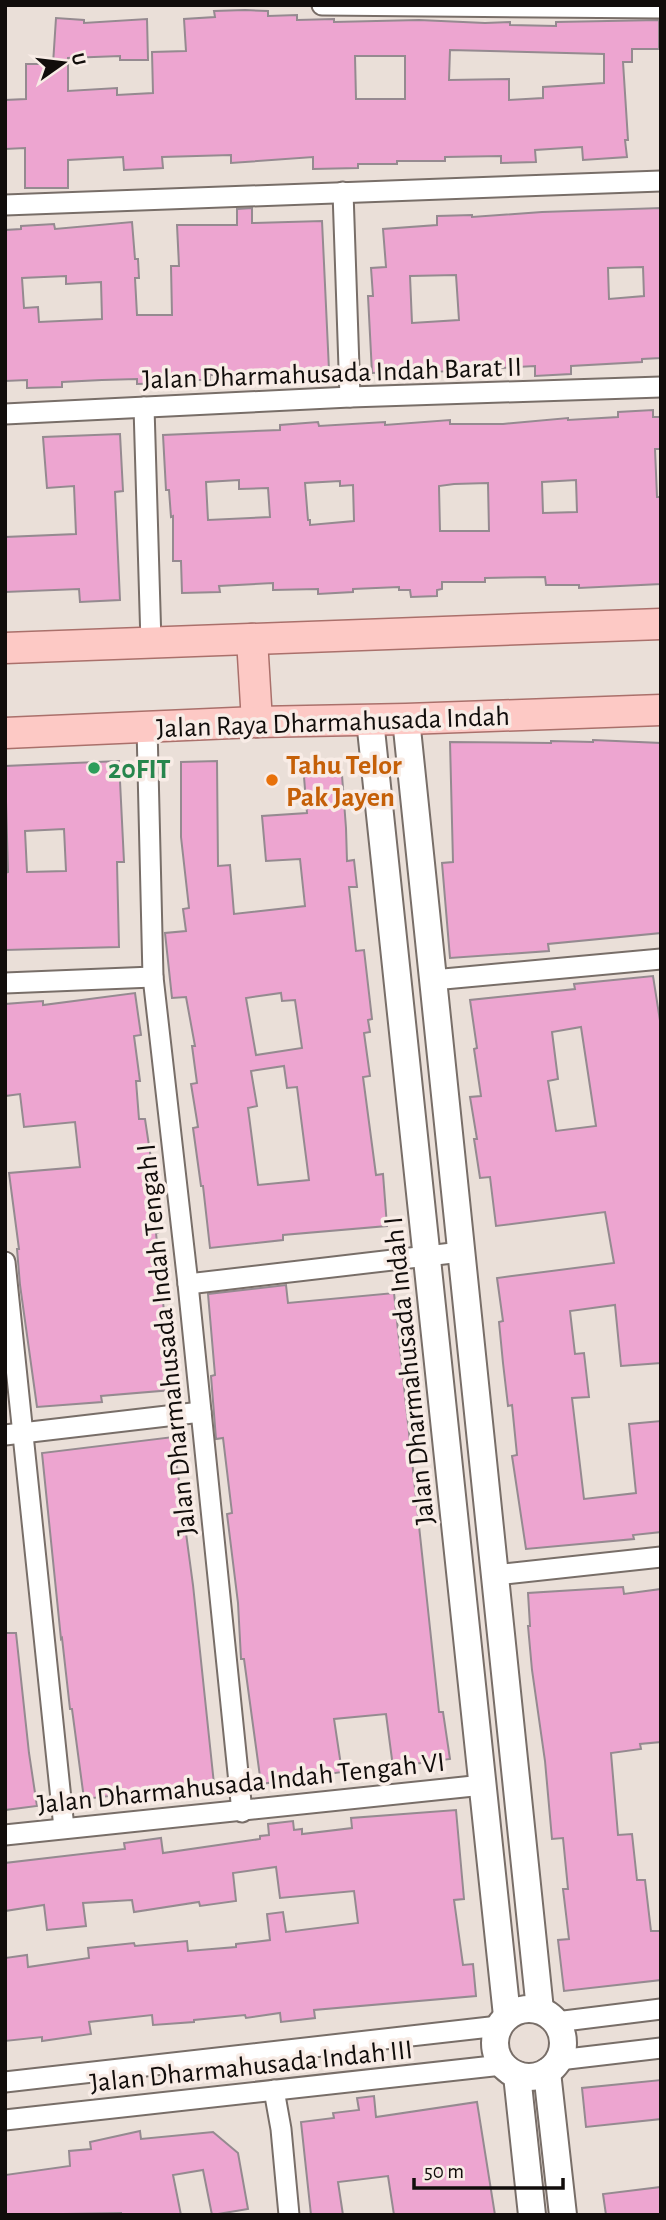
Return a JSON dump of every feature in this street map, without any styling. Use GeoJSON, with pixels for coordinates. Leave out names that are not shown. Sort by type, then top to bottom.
{"type":"FeatureCollection","features":[{"type":"Feature","properties":{"kind":"main road"},"geometry":{"type":"LineString","coordinates":[[5,648],[661,624]]}},
{"type":"Feature","properties":{"kind":"main road"},"geometry":{"type":"LineString","coordinates":[[253,639],[257,722]]}},
{"type":"Feature","properties":{"kind":"main road","name":"Jalan Raya Dharmahusada Indah"},"geometry":{"type":"LineString","coordinates":[[5,733],[257,722],[661,710]]}},
{"type":"Feature","properties":{"kind":"main road"},"geometry":{"type":"LineString","coordinates":[[406,719],[495,1575],[548,2016]]}},
{"type":"Feature","properties":{"kind":"main road","name":"Jalan Dharmahusada Indah I"},"geometry":{"type":"LineString","coordinates":[[370,720],[483,1785],[503,2021]]}},
{"type":"Feature","properties":{"kind":"main road"},"geometry":{"type":"LineString","coordinates":[[510,2070],[537,2077],[553,2066],[563,2047],[562,2034],[548,2016],[529,2008],[517,2010],[503,2021],[495,2039],[496,2053],[510,2070],[532,2215]]}},
{"type":"Feature","properties":{"kind":"main road"},"geometry":{"type":"LineString","coordinates":[[553,2066],[563,2215]]}},
{"type":"Feature","properties":{"kind":"street"},"geometry":{"type":"LineString","coordinates":[[322,5],[661,8]]}},
{"type":"Feature","properties":{"kind":"street"},"geometry":{"type":"LineString","coordinates":[[5,205],[661,181]]}},
{"type":"Feature","properties":{"kind":"street"},"geometry":{"type":"LineString","coordinates":[[343,192],[350,397]]}},
{"type":"Feature","properties":{"kind":"street","name":"Jalan Dharmahusada Indah Barat II"},"geometry":{"type":"LineString","coordinates":[[5,414],[350,397],[661,387]]}},
{"type":"Feature","properties":{"kind":"street"},"geometry":{"type":"LineString","coordinates":[[144,407],[151,643]]}},
{"type":"Feature","properties":{"kind":"street","name":"Jalan Dharmahusada Indah Tengah I"},"geometry":{"type":"LineString","coordinates":[[147,727],[153,976],[188,1284],[242,1812]]}},
{"type":"Feature","properties":{"kind":"street"},"geometry":{"type":"LineString","coordinates":[[433,980],[661,959]]}},
{"type":"Feature","properties":{"kind":"street"},"geometry":{"type":"LineString","coordinates":[[5,983],[153,976]]}},
{"type":"Feature","properties":{"kind":"street"},"geometry":{"type":"LineString","coordinates":[[188,1284],[461,1252]]}},
{"type":"Feature","properties":{"kind":"street"},"geometry":{"type":"LineString","coordinates":[[5,1262],[14,1434],[64,1828]]}},
{"type":"Feature","properties":{"kind":"street"},"geometry":{"type":"LineString","coordinates":[[14,1434],[201,1412]]}},
{"type":"Feature","properties":{"kind":"street"},"geometry":{"type":"LineString","coordinates":[[495,1575],[661,1557]]}},
{"type":"Feature","properties":{"kind":"street","name":"Jalan Dharmahusada Indah Tengah VI"},"geometry":{"type":"LineString","coordinates":[[5,1835],[483,1785]]}},
{"type":"Feature","properties":{"kind":"street"},"geometry":{"type":"LineString","coordinates":[[548,2016],[661,2009]]}},
{"type":"Feature","properties":{"kind":"street","name":"Jalan Dharmahusada Indah III"},"geometry":{"type":"LineString","coordinates":[[5,2082],[503,2021]]}},
{"type":"Feature","properties":{"kind":"street"},"geometry":{"type":"LineString","coordinates":[[553,2066],[661,2048]]}},
{"type":"Feature","properties":{"kind":"street","name":"Jalan Dharmahusada Indah III"},"geometry":{"type":"LineString","coordinates":[[5,2120],[274,2090],[510,2070]]}},
{"type":"Feature","properties":{"kind":"street"},"geometry":{"type":"LineString","coordinates":[[274,2090],[281,2129],[289,2215]]}},
{"type":"Feature","properties":{"kind":"building"},"geometry":{"type":"Polygon","coordinates":[[[214,11],[268,11],[268,16],[297,15],[297,20],[334,19],[334,22],[419,20],[556,26],[556,22],[659,20],[659,49],[632,49],[632,62],[623,62],[627,157],[583,160],[582,147],[535,150],[536,162],[501,163],[501,156],[445,157],[445,161],[397,161],[397,164],[358,164],[358,168],[313,169],[313,157],[231,163],[231,155],[162,157],[163,168],[124,170],[123,157],[68,160],[68,188],[25,188],[25,148],[5,149],[5,100],[26,99],[26,64],[53,64],[56,18],[84,20],[84,23],[147,19],[148,60],[120,60],[120,56],[68,58],[68,91],[117,88],[117,95],[153,93],[152,52],[186,51],[184,19],[215,17],[214,11]],[[450,50],[449,80],[509,79],[509,100],[543,98],[543,87],[604,83],[604,54],[450,50]],[[355,56],[356,99],[405,99],[405,56],[355,56]]]}},
{"type":"Feature","properties":{"kind":"building"},"geometry":{"type":"Polygon","coordinates":[[[252,208],[252,223],[322,221],[329,370],[285,372],[285,376],[210,375],[210,380],[169,380],[169,383],[137,384],[137,379],[62,382],[62,387],[27,388],[27,380],[5,381],[5,230],[21,229],[21,226],[54,224],[55,229],[132,222],[135,259],[138,259],[139,278],[135,278],[137,315],[172,315],[171,266],[179,266],[177,225],[237,225],[237,209],[252,208]],[[66,276],[22,278],[24,308],[38,307],[39,322],[102,319],[101,282],[66,284],[66,276]]]}},
{"type":"Feature","properties":{"kind":"building"},"geometry":{"type":"Polygon","coordinates":[[[661,208],[661,358],[642,359],[642,362],[571,366],[571,374],[535,376],[535,366],[372,373],[368,296],[373,296],[371,268],[386,267],[383,229],[437,225],[437,216],[472,217],[661,208]],[[643,267],[608,268],[609,299],[644,296],[643,267]],[[456,275],[410,276],[412,323],[459,320],[456,275]]]}},
{"type":"Feature","properties":{"kind":"building"},"geometry":{"type":"Polygon","coordinates":[[[653,410],[653,417],[661,417],[661,449],[655,449],[657,497],[661,497],[661,584],[579,588],[579,585],[546,585],[545,577],[485,578],[485,582],[442,582],[442,589],[437,590],[437,596],[411,597],[410,590],[399,590],[399,587],[318,594],[318,589],[273,590],[273,583],[219,586],[220,592],[182,593],[181,561],[173,561],[173,516],[171,517],[169,490],[166,490],[163,435],[280,430],[280,425],[318,422],[319,426],[450,420],[450,424],[503,424],[618,417],[618,412],[653,410]],[[239,480],[206,482],[208,520],[270,517],[268,488],[239,489],[239,480]],[[576,480],[542,482],[543,513],[577,512],[576,480]],[[340,481],[305,483],[310,525],[354,521],[353,485],[340,486],[340,481]],[[488,483],[439,486],[440,531],[489,531],[488,483]]]}},
{"type":"Feature","properties":{"kind":"building"},"geometry":{"type":"Polygon","coordinates":[[[120,434],[123,491],[115,492],[120,600],[80,602],[79,589],[5,592],[5,537],[76,534],[74,486],[47,488],[43,437],[120,434]]]}},
{"type":"Feature","properties":{"kind":"building"},"geometry":{"type":"Polygon","coordinates":[[[593,740],[661,743],[661,933],[548,944],[549,951],[450,958],[442,863],[453,862],[450,742],[551,743],[593,740]]]}},
{"type":"Feature","properties":{"kind":"building"},"geometry":{"type":"Polygon","coordinates":[[[119,761],[124,862],[117,862],[119,947],[5,950],[5,873],[8,872],[5,766],[119,761]],[[64,829],[25,831],[27,872],[66,871],[64,829]]]}},
{"type":"Feature","properties":{"kind":"building"},"geometry":{"type":"Polygon","coordinates":[[[217,761],[218,866],[230,865],[234,914],[305,906],[300,859],[266,861],[262,816],[307,813],[303,765],[341,762],[347,861],[354,860],[357,887],[349,887],[356,951],[364,950],[372,1019],[368,1020],[370,1032],[364,1033],[370,1076],[363,1077],[376,1175],[383,1174],[387,1226],[283,1235],[283,1240],[210,1248],[193,1128],[198,1127],[191,1084],[197,1083],[192,1046],[195,1046],[186,997],[172,998],[165,933],[186,931],[183,909],[189,908],[181,837],[181,762],[217,761]],[[281,993],[246,998],[256,1055],[302,1048],[295,1000],[282,1001],[281,993]],[[284,1066],[251,1071],[257,1106],[248,1108],[258,1185],[309,1180],[297,1087],[287,1088],[284,1066]]]}},
{"type":"Feature","properties":{"kind":"building"},"geometry":{"type":"Polygon","coordinates":[[[653,976],[661,1027],[661,1363],[621,1366],[615,1305],[570,1311],[575,1354],[584,1353],[589,1397],[572,1398],[584,1499],[636,1493],[629,1424],[661,1421],[661,1532],[633,1535],[634,1539],[526,1549],[512,1456],[517,1455],[512,1405],[508,1406],[503,1363],[499,1322],[503,1321],[497,1278],[614,1263],[605,1212],[496,1226],[490,1177],[480,1178],[474,1139],[477,1139],[470,1097],[481,1096],[470,1000],[575,989],[574,984],[653,976]],[[581,1027],[552,1032],[558,1079],[548,1081],[556,1131],[596,1126],[581,1027]]]}},
{"type":"Feature","properties":{"kind":"building"},"geometry":{"type":"Polygon","coordinates":[[[135,993],[141,1035],[134,1036],[140,1081],[136,1081],[139,1119],[145,1119],[156,1192],[152,1192],[159,1232],[156,1233],[172,1390],[101,1396],[102,1402],[37,1407],[20,1285],[19,1249],[9,1173],[80,1167],[75,1122],[24,1127],[20,1094],[5,1096],[5,1004],[43,1001],[43,1005],[135,993]]]}},
{"type":"Feature","properties":{"kind":"building"},"geometry":{"type":"Polygon","coordinates":[[[286,1285],[288,1303],[394,1293],[439,1712],[443,1712],[450,1759],[393,1767],[386,1714],[334,1719],[342,1772],[261,1784],[244,1659],[241,1659],[238,1603],[227,1514],[232,1513],[223,1438],[216,1439],[211,1376],[215,1375],[208,1294],[286,1285]]]}},
{"type":"Feature","properties":{"kind":"building"},"geometry":{"type":"Polygon","coordinates":[[[173,1437],[193,1585],[214,1784],[84,1799],[61,1639],[42,1453],[173,1437]]]}},
{"type":"Feature","properties":{"kind":"building"},"geometry":{"type":"Polygon","coordinates":[[[623,1587],[624,1594],[661,1589],[661,1742],[640,1744],[641,1749],[611,1753],[618,1835],[632,1834],[637,1880],[645,1880],[651,1931],[661,1931],[661,1980],[564,1991],[558,1940],[569,1939],[563,1889],[568,1889],[563,1838],[552,1839],[545,1761],[532,1670],[528,1593],[623,1587]]]}},
{"type":"Feature","properties":{"kind":"building"},"geometry":{"type":"Polygon","coordinates":[[[5,1633],[16,1633],[37,1806],[5,1810],[5,1633]]]}},
{"type":"Feature","properties":{"kind":"building"},"geometry":{"type":"Polygon","coordinates":[[[456,1810],[464,1899],[454,1900],[463,1965],[473,1964],[476,1996],[314,2010],[315,2018],[281,2022],[280,2013],[153,2025],[152,2015],[89,2022],[91,2034],[42,2041],[42,2037],[5,2041],[5,1958],[27,1955],[28,1967],[89,1958],[88,1948],[134,1943],[135,1946],[187,1941],[188,1951],[236,1947],[236,1944],[270,1940],[267,1914],[283,1912],[286,1932],[358,1923],[354,1891],[280,1898],[276,1867],[233,1873],[236,1901],[200,1906],[199,1902],[134,1912],[132,1900],[83,1903],[86,1926],[47,1930],[44,1905],[5,1911],[5,1863],[125,1849],[124,1843],[161,1838],[163,1853],[260,1839],[260,1836],[269,1835],[268,1824],[293,1821],[294,1830],[302,1829],[302,1834],[352,1828],[351,1818],[456,1810]]]}},
{"type":"Feature","properties":{"kind":"building"},"geometry":{"type":"Polygon","coordinates":[[[661,2080],[661,2119],[586,2127],[582,2088],[661,2080]]]}},
{"type":"Feature","properties":{"kind":"building"},"geometry":{"type":"Polygon","coordinates":[[[374,2096],[376,2117],[477,2102],[495,2215],[394,2215],[388,2176],[338,2182],[343,2215],[311,2215],[301,2122],[334,2118],[333,2113],[359,2110],[357,2098],[374,2096]]]}},
{"type":"Feature","properties":{"kind":"building"},"geometry":{"type":"Polygon","coordinates":[[[140,2131],[141,2139],[213,2132],[238,2153],[248,2209],[212,2215],[203,2170],[173,2175],[181,2215],[5,2215],[5,2175],[70,2166],[69,2151],[91,2149],[90,2142],[140,2131]]]}},
{"type":"Feature","properties":{"kind":"building"},"geometry":{"type":"Polygon","coordinates":[[[661,2187],[661,2215],[606,2215],[603,2194],[661,2187]]]}},
{"type":"Feature","properties":{"kind":"place","name":"20FIT"},"geometry":{"type":"Point","coordinates":[94,768]}},
{"type":"Feature","properties":{"kind":"place","name":"Tahu Telor Pak Jayen"},"geometry":{"type":"Point","coordinates":[272,780]}}]}
